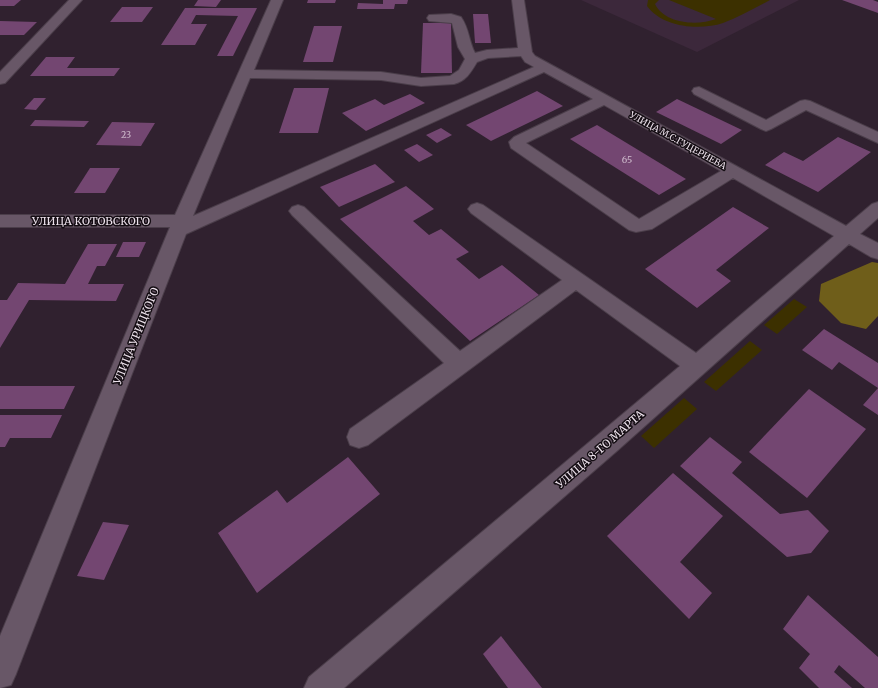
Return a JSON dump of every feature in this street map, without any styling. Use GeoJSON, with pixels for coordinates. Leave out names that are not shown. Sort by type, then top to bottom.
{"type":"FeatureCollection","features":[{"type":"Feature","properties":{"kind":"street"},"geometry":{"type":"LineString","coordinates":[[0,80],[76,0]]}},
{"type":"Feature","properties":{"kind":"street","name":"УЛИЦА УРИЦКОГО"},"geometry":{"type":"LineString","coordinates":[[0,674],[180,226],[277,0]]}},
{"type":"Feature","properties":{"kind":"street"},"geometry":{"type":"LineString","coordinates":[[245,74],[381,76],[421,82],[454,80],[464,73],[472,59],[487,54],[525,52],[518,0]]}},
{"type":"Feature","properties":{"kind":"street"},"geometry":{"type":"LineString","coordinates":[[433,18],[451,18],[457,20],[460,25],[465,47],[472,59]]}},
{"type":"Feature","properties":{"kind":"street","name":"УЛИЦА М.С.ГУЦЕРИЕВА"},"geometry":{"type":"LineString","coordinates":[[525,52],[530,60],[604,99],[878,252]]}},
{"type":"Feature","properties":{"kind":"street"},"geometry":{"type":"LineString","coordinates":[[180,226],[545,67]]}},
{"type":"Feature","properties":{"kind":"street"},"geometry":{"type":"LineString","coordinates":[[699,91],[766,126],[805,104],[878,138]]}},
{"type":"Feature","properties":{"kind":"street"},"geometry":{"type":"LineString","coordinates":[[604,99],[520,140],[517,142],[517,145],[636,226],[645,225],[733,171]]}},
{"type":"Feature","properties":{"kind":"street","name":"УЛИЦА 8-ГО МАРТА"},"geometry":{"type":"LineString","coordinates":[[320,688],[697,366],[878,208]]}},
{"type":"Feature","properties":{"kind":"street"},"geometry":{"type":"LineString","coordinates":[[477,209],[697,366]]}},
{"type":"Feature","properties":{"kind":"street"},"geometry":{"type":"LineString","coordinates":[[298,211],[459,364]]}},
{"type":"Feature","properties":{"kind":"street","name":"УЛИЦА КОТОВСКОГО"},"geometry":{"type":"LineString","coordinates":[[0,221],[180,226]]}},
{"type":"Feature","properties":{"kind":"street"},"geometry":{"type":"LineString","coordinates":[[359,437],[576,280]]}},
{"type":"Feature","properties":{"kind":"shaded area"},"geometry":{"type":"Polygon","coordinates":[[[581,0],[799,0],[697,52],[581,0]]]}},
{"type":"Feature","properties":{"kind":"shaded area"},"geometry":{"type":"Polygon","coordinates":[[[648,0],[659,0],[655,4],[666,16],[682,22],[691,23],[716,19],[669,0],[770,0],[723,23],[703,27],[692,27],[671,23],[662,19],[647,6],[648,0]]]}},
{"type":"Feature","properties":{"kind":"shaded area"},"geometry":{"type":"Polygon","coordinates":[[[872,262],[878,263],[878,316],[866,329],[841,323],[819,301],[821,284],[872,262]]]}},
{"type":"Feature","properties":{"kind":"shaded area"},"geometry":{"type":"Polygon","coordinates":[[[794,299],[807,307],[777,334],[764,325],[794,299]]]}},
{"type":"Feature","properties":{"kind":"shaded area"},"geometry":{"type":"Polygon","coordinates":[[[750,341],[762,350],[716,391],[704,382],[750,341]]]}},
{"type":"Feature","properties":{"kind":"shaded area"},"geometry":{"type":"Polygon","coordinates":[[[684,398],[697,409],[654,448],[641,436],[684,398]]]}},
{"type":"Feature","properties":{"kind":"building"},"geometry":{"type":"Polygon","coordinates":[[[0,0],[21,0],[14,6],[0,6],[0,0]]]}},
{"type":"Feature","properties":{"kind":"building"},"geometry":{"type":"Polygon","coordinates":[[[198,0],[221,0],[216,7],[194,6],[198,0]]]}},
{"type":"Feature","properties":{"kind":"building"},"geometry":{"type":"Polygon","coordinates":[[[308,0],[336,0],[335,3],[307,3],[308,0]]]}},
{"type":"Feature","properties":{"kind":"building"},"geometry":{"type":"Polygon","coordinates":[[[383,0],[408,0],[407,4],[395,4],[394,9],[357,9],[358,3],[383,4],[383,0]]]}},
{"type":"Feature","properties":{"kind":"building"},"geometry":{"type":"Polygon","coordinates":[[[842,0],[873,0],[878,2],[878,13],[842,0]]]}},
{"type":"Feature","properties":{"kind":"building"},"geometry":{"type":"Polygon","coordinates":[[[122,7],[153,7],[142,22],[110,22],[122,7]]]}},
{"type":"Feature","properties":{"kind":"building"},"geometry":{"type":"Polygon","coordinates":[[[185,8],[257,8],[233,56],[217,56],[238,16],[196,15],[191,24],[207,24],[195,45],[161,45],[185,8]]]}},
{"type":"Feature","properties":{"kind":"building"},"geometry":{"type":"Polygon","coordinates":[[[473,14],[488,14],[491,43],[475,43],[473,14]]]}},
{"type":"Feature","properties":{"kind":"building"},"geometry":{"type":"Polygon","coordinates":[[[0,21],[37,22],[24,35],[0,35],[0,21]]]}},
{"type":"Feature","properties":{"kind":"building"},"geometry":{"type":"Polygon","coordinates":[[[423,23],[451,23],[452,73],[421,73],[423,23]]]}},
{"type":"Feature","properties":{"kind":"building"},"geometry":{"type":"Polygon","coordinates":[[[314,26],[342,26],[333,62],[303,62],[314,26]]]}},
{"type":"Feature","properties":{"kind":"building"},"geometry":{"type":"Polygon","coordinates":[[[46,57],[75,57],[67,68],[120,68],[114,76],[30,76],[46,57]]]}},
{"type":"Feature","properties":{"kind":"building"},"geometry":{"type":"Polygon","coordinates":[[[294,88],[329,88],[318,133],[279,133],[294,88]]]}},
{"type":"Feature","properties":{"kind":"building"},"geometry":{"type":"Polygon","coordinates":[[[537,91],[563,106],[491,141],[466,125],[537,91]]]}},
{"type":"Feature","properties":{"kind":"building"},"geometry":{"type":"Polygon","coordinates":[[[410,94],[425,103],[366,131],[342,113],[375,99],[384,105],[410,94]]]}},
{"type":"Feature","properties":{"kind":"building"},"geometry":{"type":"Polygon","coordinates":[[[34,98],[46,98],[36,110],[24,109],[34,98]]]}},
{"type":"Feature","properties":{"kind":"building"},"geometry":{"type":"Polygon","coordinates":[[[677,99],[742,130],[721,144],[656,112],[677,99]]]}},
{"type":"Feature","properties":{"kind":"building"},"geometry":{"type":"Polygon","coordinates":[[[35,120],[89,121],[84,127],[30,126],[35,120]]]}},
{"type":"Feature","properties":{"kind":"building"},"geometry":{"type":"Polygon","coordinates":[[[112,122],[155,123],[141,146],[96,145],[112,122]]]}},
{"type":"Feature","properties":{"kind":"building"},"geometry":{"type":"Polygon","coordinates":[[[597,125],[686,179],[659,195],[570,139],[597,125]]]}},
{"type":"Feature","properties":{"kind":"building"},"geometry":{"type":"Polygon","coordinates":[[[441,128],[452,135],[437,143],[426,135],[441,128]]]}},
{"type":"Feature","properties":{"kind":"building"},"geometry":{"type":"Polygon","coordinates":[[[838,137],[871,152],[818,192],[765,165],[784,152],[803,161],[838,137]]]}},
{"type":"Feature","properties":{"kind":"building"},"geometry":{"type":"Polygon","coordinates":[[[417,144],[433,155],[419,162],[404,150],[417,144]]]}},
{"type":"Feature","properties":{"kind":"building"},"geometry":{"type":"Polygon","coordinates":[[[375,164],[395,182],[339,207],[320,187],[375,164]]]}},
{"type":"Feature","properties":{"kind":"building"},"geometry":{"type":"Polygon","coordinates":[[[90,168],[120,168],[105,193],[74,193],[90,168]]]}},
{"type":"Feature","properties":{"kind":"building"},"geometry":{"type":"Polygon","coordinates":[[[406,186],[434,209],[413,221],[429,235],[441,229],[469,252],[456,259],[479,279],[502,265],[539,295],[470,341],[340,219],[406,186]]]}},
{"type":"Feature","properties":{"kind":"building"},"geometry":{"type":"Polygon","coordinates":[[[733,207],[769,228],[716,270],[731,281],[697,308],[645,269],[733,207]]]}},
{"type":"Feature","properties":{"kind":"building"},"geometry":{"type":"Polygon","coordinates":[[[123,242],[146,242],[139,257],[116,257],[123,242]]]}},
{"type":"Feature","properties":{"kind":"building"},"geometry":{"type":"Polygon","coordinates":[[[88,244],[117,244],[105,266],[97,266],[88,284],[124,284],[116,301],[29,300],[0,348],[0,300],[7,300],[18,283],[65,284],[88,244]]]}},
{"type":"Feature","properties":{"kind":"building"},"geometry":{"type":"Polygon","coordinates":[[[824,329],[878,363],[878,388],[839,362],[832,370],[802,350],[824,329]]]}},
{"type":"Feature","properties":{"kind":"building"},"geometry":{"type":"Polygon","coordinates":[[[0,386],[75,386],[64,409],[0,409],[0,386]]]}},
{"type":"Feature","properties":{"kind":"building"},"geometry":{"type":"Polygon","coordinates":[[[878,388],[878,415],[863,405],[878,388]]]}},
{"type":"Feature","properties":{"kind":"building"},"geometry":{"type":"Polygon","coordinates":[[[809,389],[866,429],[807,498],[749,452],[809,389]]]}},
{"type":"Feature","properties":{"kind":"building"},"geometry":{"type":"Polygon","coordinates":[[[0,415],[62,415],[51,438],[10,438],[5,447],[0,447],[0,415]]]}},
{"type":"Feature","properties":{"kind":"building"},"geometry":{"type":"Polygon","coordinates":[[[710,437],[742,462],[732,473],[780,514],[808,510],[829,531],[811,553],[787,557],[680,466],[710,437]]]}},
{"type":"Feature","properties":{"kind":"building"},"geometry":{"type":"Polygon","coordinates":[[[348,457],[380,494],[257,593],[218,533],[277,490],[287,503],[348,457]]]}},
{"type":"Feature","properties":{"kind":"building"},"geometry":{"type":"Polygon","coordinates":[[[673,473],[723,516],[680,562],[712,593],[689,619],[607,536],[673,473]]]}},
{"type":"Feature","properties":{"kind":"building"},"geometry":{"type":"Polygon","coordinates":[[[103,522],[129,525],[104,580],[77,576],[103,522]]]}},
{"type":"Feature","properties":{"kind":"building"},"geometry":{"type":"Polygon","coordinates":[[[808,595],[878,657],[878,688],[865,688],[839,665],[834,672],[852,688],[819,688],[799,668],[810,654],[783,629],[808,595]]]}},
{"type":"Feature","properties":{"kind":"building"},"geometry":{"type":"Polygon","coordinates":[[[501,636],[542,688],[508,688],[483,654],[501,636]]]}}]}
